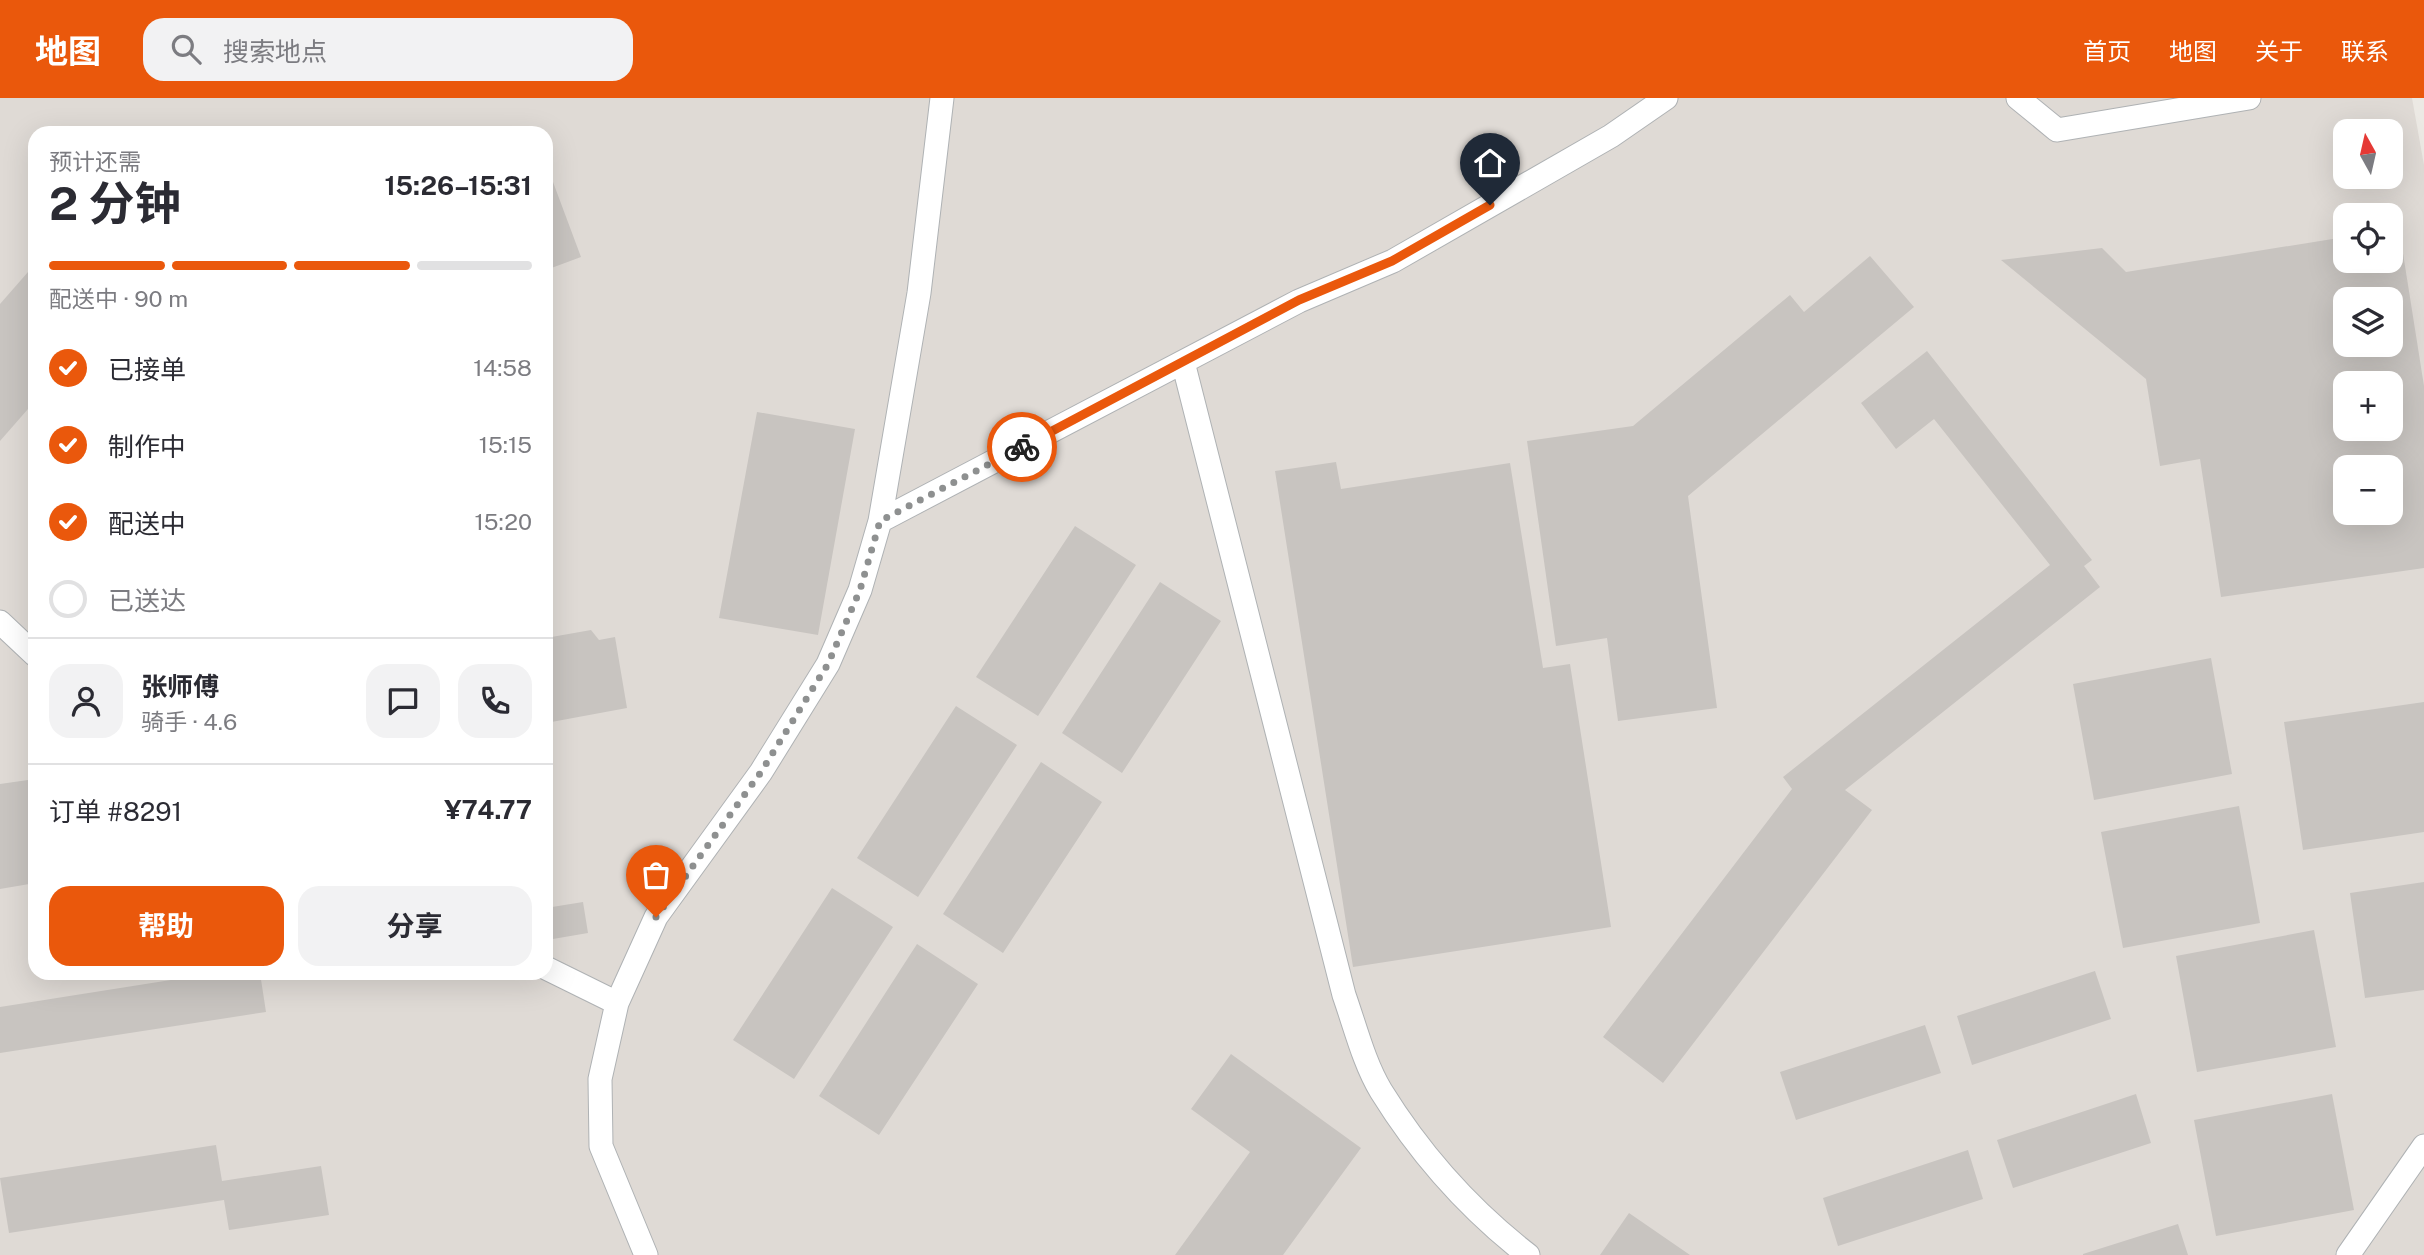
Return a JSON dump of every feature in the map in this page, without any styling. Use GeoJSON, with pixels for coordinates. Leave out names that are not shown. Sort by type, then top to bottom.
{"type":"FeatureCollection","features":[{"type":"Feature","properties":{"kind":"lane"},"geometry":{"type":"LineString","coordinates":[[646,1255],[601,1146],[600,1079],[617,1003],[656,917],[761,772],[828,664],[860,590],[880,521],[919,293],[942,98]]}},
{"type":"Feature","properties":{"kind":"lane"},"geometry":{"type":"LineString","coordinates":[[880,521],[1299,300],[1392,261],[1611,136],[1666,98]]}},
{"type":"Feature","properties":{"kind":"lane"},"geometry":{"type":"LineString","coordinates":[[2018,98],[2057,130],[2249,98]]}},
{"type":"Feature","properties":{"kind":"lane"},"geometry":{"type":"LineString","coordinates":[[1183,362],[1343,995],[1380,1089],[1438,1171],[1497,1230],[1528,1255]]}},
{"type":"Feature","properties":{"kind":"lane"},"geometry":{"type":"LineString","coordinates":[[0,622],[28,648]]}},
{"type":"Feature","properties":{"kind":"lane"},"geometry":{"type":"LineString","coordinates":[[553,971],[617,1003]]}},
{"type":"Feature","properties":{"kind":"lane"},"geometry":{"type":"LineString","coordinates":[[2348,1255],[2424,1146]]}},
{"type":"Feature","properties":{"kind":"shaded area"},"geometry":{"type":"Polygon","coordinates":[[[0,98],[2412,98],[2424,165],[2424,1255],[0,1255],[0,98]]]}},
{"type":"Feature","properties":{"kind":"building"},"geometry":{"type":"Polygon","coordinates":[[[553,182],[581,257],[553,267],[553,182]]]}},
{"type":"Feature","properties":{"kind":"building"},"geometry":{"type":"Polygon","coordinates":[[[2333,239],[2333,273],[2403,273],[2403,253],[2424,386],[2424,568],[2221,597],[2200,459],[2160,466],[2146,379],[2001,260],[2102,248],[2126,272],[2333,239]]]}},
{"type":"Feature","properties":{"kind":"building"},"geometry":{"type":"Polygon","coordinates":[[[1870,256],[1914,307],[1688,496],[1717,708],[1618,721],[1607,638],[1556,646],[1527,441],[1633,426],[1790,295],[1804,312],[1870,256]]]}},
{"type":"Feature","properties":{"kind":"building"},"geometry":{"type":"Polygon","coordinates":[[[28,272],[28,409],[0,441],[0,304],[28,272]]]}},
{"type":"Feature","properties":{"kind":"building"},"geometry":{"type":"Polygon","coordinates":[[[1927,351],[2092,560],[2084,566],[2100,587],[1845,790],[1872,810],[1663,1083],[1603,1037],[1792,789],[1783,777],[2050,565],[1934,419],[1896,449],[1861,403],[1927,351]]]}},
{"type":"Feature","properties":{"kind":"building"},"geometry":{"type":"Polygon","coordinates":[[[757,412],[855,429],[818,635],[719,618],[757,412]]]}},
{"type":"Feature","properties":{"kind":"building"},"geometry":{"type":"Polygon","coordinates":[[[1336,462],[1341,489],[1510,463],[1543,668],[1570,664],[1611,927],[1353,967],[1275,471],[1336,462]]]}},
{"type":"Feature","properties":{"kind":"building"},"geometry":{"type":"Polygon","coordinates":[[[1075,526],[1136,565],[1038,716],[976,677],[1075,526]]]}},
{"type":"Feature","properties":{"kind":"building"},"geometry":{"type":"Polygon","coordinates":[[[1160,582],[1221,621],[1122,773],[1062,733],[1160,582]]]}},
{"type":"Feature","properties":{"kind":"building"},"geometry":{"type":"Polygon","coordinates":[[[591,630],[599,640],[615,637],[627,708],[553,722],[553,637],[591,630]]]}},
{"type":"Feature","properties":{"kind":"building"},"geometry":{"type":"Polygon","coordinates":[[[2211,658],[2232,774],[2094,800],[2073,684],[2211,658]]]}},
{"type":"Feature","properties":{"kind":"building"},"geometry":{"type":"Polygon","coordinates":[[[2424,702],[2424,832],[2303,850],[2284,722],[2424,702]]]}},
{"type":"Feature","properties":{"kind":"building"},"geometry":{"type":"Polygon","coordinates":[[[956,706],[1017,745],[918,897],[857,858],[956,706]]]}},
{"type":"Feature","properties":{"kind":"building"},"geometry":{"type":"Polygon","coordinates":[[[1041,762],[1102,802],[1003,953],[943,914],[1041,762]]]}},
{"type":"Feature","properties":{"kind":"building"},"geometry":{"type":"Polygon","coordinates":[[[28,780],[28,884],[0,889],[0,784],[28,780]]]}},
{"type":"Feature","properties":{"kind":"building"},"geometry":{"type":"Polygon","coordinates":[[[2239,806],[2260,923],[2123,948],[2101,832],[2239,806]]]}},
{"type":"Feature","properties":{"kind":"building"},"geometry":{"type":"Polygon","coordinates":[[[2424,882],[2424,990],[2365,998],[2350,893],[2424,882]]]}},
{"type":"Feature","properties":{"kind":"building"},"geometry":{"type":"Polygon","coordinates":[[[832,888],[893,927],[794,1079],[733,1040],[832,888]]]}},
{"type":"Feature","properties":{"kind":"building"},"geometry":{"type":"Polygon","coordinates":[[[583,902],[588,933],[553,939],[553,907],[583,902]]]}},
{"type":"Feature","properties":{"kind":"building"},"geometry":{"type":"Polygon","coordinates":[[[2314,930],[2336,1047],[2197,1072],[2176,956],[2314,930]]]}},
{"type":"Feature","properties":{"kind":"building"},"geometry":{"type":"Polygon","coordinates":[[[917,944],[978,984],[879,1135],[819,1096],[917,944]]]}},
{"type":"Feature","properties":{"kind":"building"},"geometry":{"type":"Polygon","coordinates":[[[2095,971],[2111,1019],[1972,1065],[1957,1016],[2095,971]]]}},
{"type":"Feature","properties":{"kind":"building"},"geometry":{"type":"Polygon","coordinates":[[[171,980],[261,980],[266,1012],[0,1053],[0,1007],[171,980]]]}},
{"type":"Feature","properties":{"kind":"building"},"geometry":{"type":"Polygon","coordinates":[[[1925,1025],[1941,1073],[1796,1120],[1780,1072],[1925,1025]]]}},
{"type":"Feature","properties":{"kind":"building"},"geometry":{"type":"Polygon","coordinates":[[[1231,1054],[1361,1148],[1283,1255],[1175,1255],[1250,1152],[1191,1109],[1231,1054]]]}},
{"type":"Feature","properties":{"kind":"building"},"geometry":{"type":"Polygon","coordinates":[[[2136,1094],[2151,1143],[2013,1188],[1997,1140],[2136,1094]]]}},
{"type":"Feature","properties":{"kind":"building"},"geometry":{"type":"Polygon","coordinates":[[[2332,1094],[2354,1210],[2216,1236],[2194,1120],[2332,1094]]]}},
{"type":"Feature","properties":{"kind":"building"},"geometry":{"type":"Polygon","coordinates":[[[216,1145],[222,1181],[321,1166],[329,1215],[229,1230],[224,1200],[9,1233],[0,1178],[216,1145]]]}},
{"type":"Feature","properties":{"kind":"building"},"geometry":{"type":"Polygon","coordinates":[[[1968,1150],[1983,1199],[1838,1246],[1823,1198],[1968,1150]]]}},
{"type":"Feature","properties":{"kind":"building"},"geometry":{"type":"Polygon","coordinates":[[[1629,1213],[1690,1255],[1600,1255],[1629,1213]]]}},
{"type":"Feature","properties":{"kind":"building"},"geometry":{"type":"Polygon","coordinates":[[[2178,1224],[2188,1255],[2083,1255],[2083,1254],[2178,1224]]]}},
{"type":"Feature","properties":{"kind":"way so far"},"geometry":{"type":"LineString","coordinates":[[656,917],[761,772],[828,664],[860,590],[880,521],[1022,447]]}},
{"type":"Feature","properties":{"kind":"route"},"geometry":{"type":"LineString","coordinates":[[1022,447],[1299,300],[1392,261],[1490,205]]}}]}
